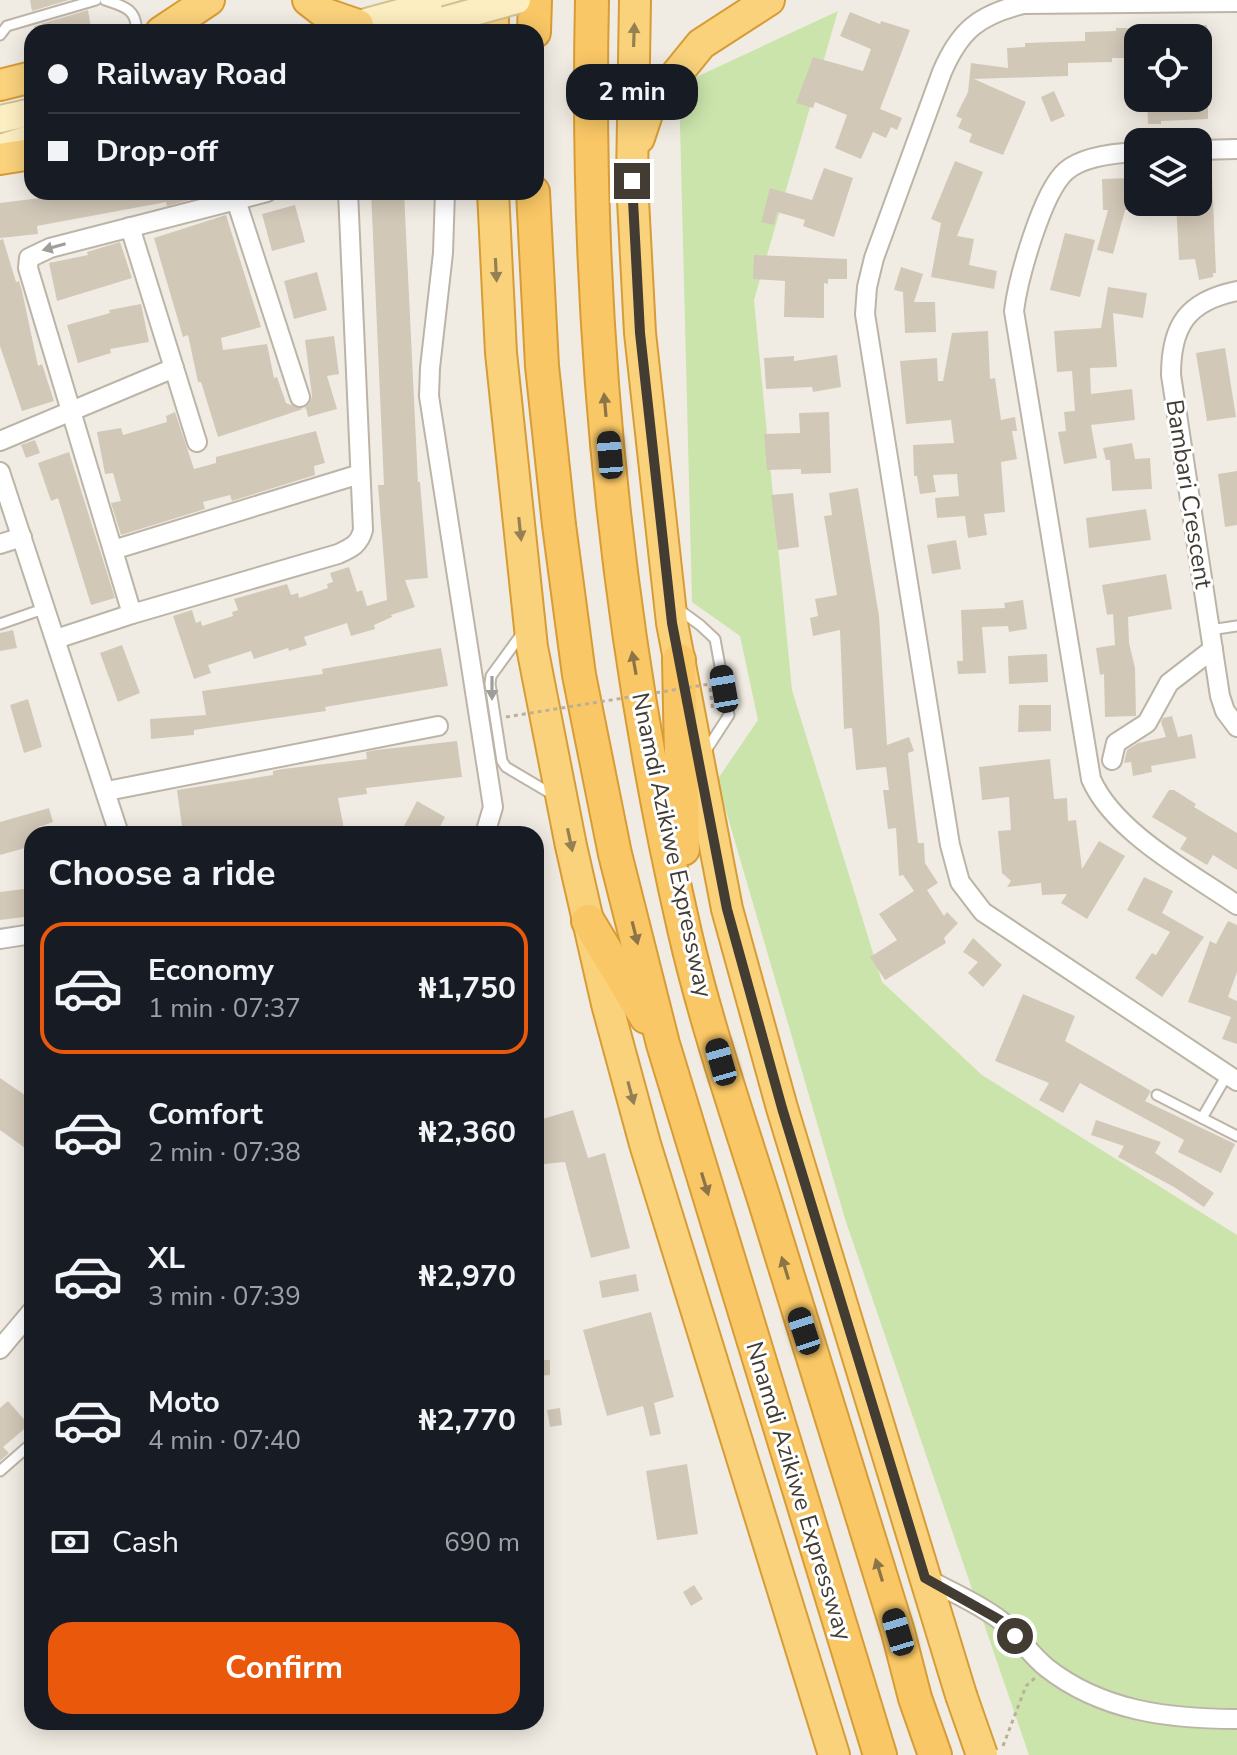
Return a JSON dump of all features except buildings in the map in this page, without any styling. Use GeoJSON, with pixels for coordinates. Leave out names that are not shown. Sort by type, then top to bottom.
{"type":"FeatureCollection","features":[{"type":"Feature","properties":{"kind":"highway"},"geometry":{"type":"LineString","coordinates":[[173,24],[209,0]]}},
{"type":"Feature","properties":{"kind":"highway"},"geometry":{"type":"LineString","coordinates":[[308,0],[326,14],[355,24]]}},
{"type":"Feature","properties":{"kind":"highway"},"geometry":{"type":"LineString","coordinates":[[493,0],[493,24]]}},
{"type":"Feature","properties":{"kind":"highway"},"geometry":{"type":"LineString","coordinates":[[534,24],[535,0]]}},
{"type":"Feature","properties":{"kind":"highway","name":"Nnamdi Azikiwe Expressway"},"geometry":{"type":"LineString","coordinates":[[592,0],[589,120],[592,239],[623,590],[650,761],[686,936],[721,1062],[935,1755]]}},
{"type":"Feature","properties":{"kind":"highway","name":"Nnamdi Azikiwe Expressway"},"geometry":{"type":"LineString","coordinates":[[635,0],[632,159],[640,333],[669,603],[727,909],[787,1123],[961,1695],[992,1752]]}},
{"type":"Feature","properties":{"kind":"highway"},"geometry":{"type":"LineString","coordinates":[[632,159],[649,108],[701,44],[769,0]]}},
{"type":"Feature","properties":{"kind":"highway"},"geometry":{"type":"LineString","coordinates":[[0,85],[24,79]]}},
{"type":"Feature","properties":{"kind":"highway"},"geometry":{"type":"LineString","coordinates":[[0,159],[24,155]]}},
{"type":"Feature","properties":{"kind":"highway","name":"Nnamdi Azikiwe Expressway"},"geometry":{"type":"LineString","coordinates":[[493,200],[501,353],[530,623],[562,800],[588,921],[645,1144],[834,1755]]}},
{"type":"Feature","properties":{"kind":"highway","name":"Nnamdi Azikiwe Expressway"},"geometry":{"type":"LineString","coordinates":[[533,200],[542,366],[579,675],[615,854],[663,1044],[880,1755]]}},
{"type":"Feature","properties":{"kind":"highway"},"geometry":{"type":"LineString","coordinates":[[679,660],[686,936]]}},
{"type":"Feature","properties":{"kind":"highway"},"geometry":{"type":"LineString","coordinates":[[588,921],[663,1044]]}},
{"type":"Feature","properties":{"kind":"main road"},"geometry":{"type":"LineString","coordinates":[[363,24],[446,7],[517,0]]}},
{"type":"Feature","properties":{"kind":"main road"},"geometry":{"type":"LineString","coordinates":[[417,24],[446,7]]}},
{"type":"Feature","properties":{"kind":"main road"},"geometry":{"type":"LineString","coordinates":[[0,119],[24,114]]}},
{"type":"Feature","properties":{"kind":"main road"},"geometry":{"type":"LineString","coordinates":[[0,148],[24,140]]}},
{"type":"Feature","properties":{"kind":"street"},"geometry":{"type":"LineString","coordinates":[[1232,1078],[983,912],[960,882],[950,845],[865,314],[874,258],[942,72],[954,45],[972,26],[993,12],[1023,4],[1237,2]]}},
{"type":"Feature","properties":{"kind":"street"},"geometry":{"type":"LineString","coordinates":[[1212,150],[1237,149]]}},
{"type":"Feature","properties":{"kind":"street"},"geometry":{"type":"LineString","coordinates":[[1124,154],[1089,160],[1068,169],[1053,187],[1016,292],[1014,311],[1017,335],[1091,779],[1099,798],[1111,812],[1140,837],[1237,905]]}},
{"type":"Feature","properties":{"kind":"street"},"geometry":{"type":"LineString","coordinates":[[132,614],[28,268],[29,258],[50,248],[236,200],[300,397]]}},
{"type":"Feature","properties":{"kind":"street"},"geometry":{"type":"LineString","coordinates":[[56,639],[353,548],[360,540],[363,530],[348,200]]}},
{"type":"Feature","properties":{"kind":"street"},"geometry":{"type":"LineString","coordinates":[[445,200],[443,253],[429,396],[493,807],[487,826]]}},
{"type":"Feature","properties":{"kind":"street"},"geometry":{"type":"LineString","coordinates":[[130,227],[197,442]]}},
{"type":"Feature","properties":{"kind":"street","name":"Bambari Crescent"},"geometry":{"type":"LineString","coordinates":[[1237,291],[1221,294],[1195,307],[1181,324],[1171,346],[1171,375],[1213,649],[1225,711],[1237,727]]}},
{"type":"Feature","properties":{"kind":"street"},"geometry":{"type":"LineString","coordinates":[[0,441],[174,368]]}},
{"type":"Feature","properties":{"kind":"street"},"geometry":{"type":"LineString","coordinates":[[0,472],[117,826]]}},
{"type":"Feature","properties":{"kind":"street"},"geometry":{"type":"LineString","coordinates":[[113,550],[360,474]]}},
{"type":"Feature","properties":{"kind":"street"},"geometry":{"type":"LineString","coordinates":[[0,544],[22,537]]}},
{"type":"Feature","properties":{"kind":"street"},"geometry":{"type":"LineString","coordinates":[[1112,760],[1116,743],[1147,723],[1169,683],[1213,649]]}},
{"type":"Feature","properties":{"kind":"street"},"geometry":{"type":"LineString","coordinates":[[107,791],[438,726]]}},
{"type":"Feature","properties":{"kind":"street"},"geometry":{"type":"LineString","coordinates":[[0,939],[24,935]]}},
{"type":"Feature","properties":{"kind":"street"},"geometry":{"type":"LineString","coordinates":[[0,1349],[24,1320]]}},
{"type":"Feature","properties":{"kind":"street"},"geometry":{"type":"LineString","coordinates":[[925,1578],[1000,1620],[1046,1667],[1114,1705],[1185,1719],[1237,1719]]}},
{"type":"Feature","properties":{"kind":"lane"},"geometry":{"type":"LineString","coordinates":[[0,35],[7,26],[96,0]]}},
{"type":"Feature","properties":{"kind":"lane"},"geometry":{"type":"LineString","coordinates":[[105,0],[130,9],[137,24]]}},
{"type":"Feature","properties":{"kind":"lane"},"geometry":{"type":"LineString","coordinates":[[669,603],[715,639],[729,715],[698,761]]}},
{"type":"Feature","properties":{"kind":"lane"},"geometry":{"type":"LineString","coordinates":[[0,624],[46,608]]}},
{"type":"Feature","properties":{"kind":"lane"},"geometry":{"type":"LineString","coordinates":[[530,623],[491,676],[502,761],[506,767],[562,800]]}},
{"type":"Feature","properties":{"kind":"lane"},"geometry":{"type":"LineString","coordinates":[[1210,630],[1237,626]]}},
{"type":"Feature","properties":{"kind":"lane"},"geometry":{"type":"LineString","coordinates":[[493,807],[497,826]]}},
{"type":"Feature","properties":{"kind":"lane"},"geometry":{"type":"LineString","coordinates":[[1202,1118],[1232,1078]]}},
{"type":"Feature","properties":{"kind":"lane"},"geometry":{"type":"LineString","coordinates":[[1157,1095],[1237,1136]]}},
{"type":"Feature","properties":{"kind":"lane"},"geometry":{"type":"LineString","coordinates":[[0,1471],[24,1450]]}},
{"type":"Feature","properties":{"kind":"path"},"geometry":{"type":"LineString","coordinates":[[506,717],[710,684]]}},
{"type":"Feature","properties":{"kind":"path"},"geometry":{"type":"LineString","coordinates":[[992,1752],[1026,1686],[1046,1667]]}},
{"type":"Feature","properties":{"kind":"green space"},"geometry":{"type":"Polygon","coordinates":[[[838,11],[754,300],[792,690],[882,982],[982,1075],[1237,1235],[1237,1755],[1029,1755],[845,1219],[717,780],[758,720],[740,636],[692,602],[679,85],[838,11]]]}},
{"type":"Feature","properties":{"kind":"route"},"geometry":{"type":"LineString","coordinates":[[632,181],[640,333],[672,623],[727,909],[782,1108],[925,1578],[1000,1620],[1015,1636]]}}]}
